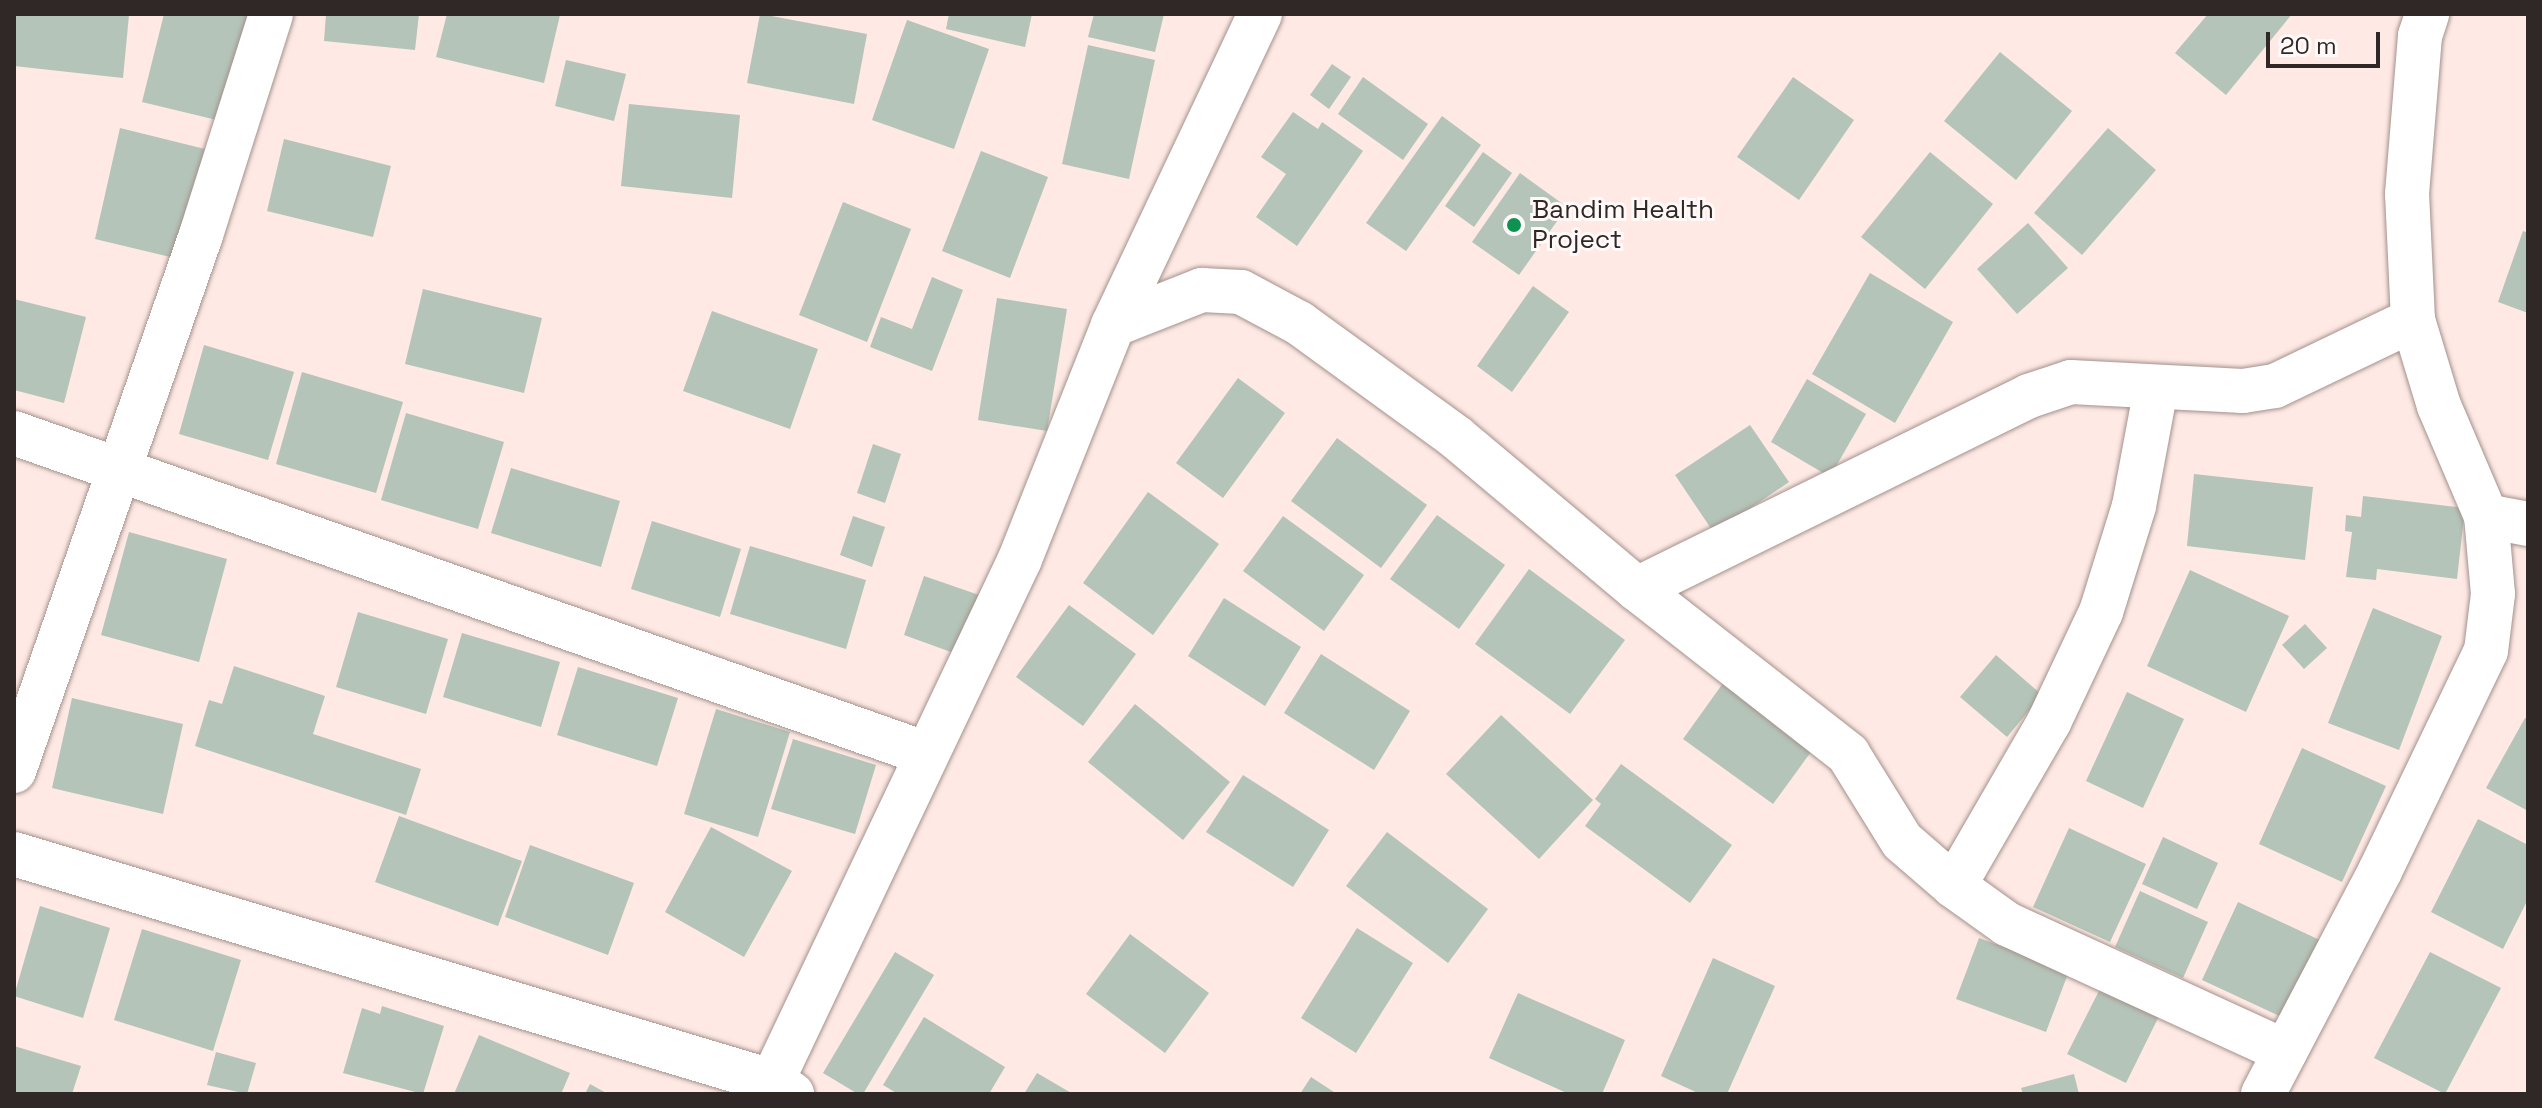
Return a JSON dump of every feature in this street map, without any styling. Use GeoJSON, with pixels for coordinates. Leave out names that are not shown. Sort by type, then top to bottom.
{"type":"FeatureCollection","features":[{"type":"Feature","properties":{"kind":"street"},"geometry":{"type":"LineString","coordinates":[[14,771],[119,474],[271,14]]}},
{"type":"Feature","properties":{"kind":"street"},"geometry":{"type":"LineString","coordinates":[[14,854],[778,1090],[924,753],[1020,559],[1113,325],[1260,14]]}},
{"type":"Feature","properties":{"kind":"street"},"geometry":{"type":"LineString","coordinates":[[2263,1094],[2486,651],[2507,520],[2439,406],[2413,320],[2407,194],[2420,36],[2427,14]]}},
{"type":"Feature","properties":{"kind":"street"},"geometry":{"type":"LineString","coordinates":[[1113,325],[1202,290],[1241,292],[1299,323],[1457,438],[1637,589],[1848,754],[1902,841],[1954,886],[2007,924],[2285,1051]]}},
{"type":"Feature","properties":{"kind":"street"},"geometry":{"type":"LineString","coordinates":[[1637,589],[2029,396],[2071,382],[2111,381],[2156,389],[2243,391],[2275,386],[2413,320]]}},
{"type":"Feature","properties":{"kind":"street"},"geometry":{"type":"LineString","coordinates":[[1954,886],[2049,722],[2101,612],[2134,506],[2156,389]]}},
{"type":"Feature","properties":{"kind":"street"},"geometry":{"type":"LineString","coordinates":[[14,433],[119,474],[924,753]]}},
{"type":"Feature","properties":{"kind":"building"},"geometry":{"type":"Polygon","coordinates":[[[16,14],[129,15],[123,78],[14,66],[16,14]]]}},
{"type":"Feature","properties":{"kind":"building"},"geometry":{"type":"Polygon","coordinates":[[[164,14],[251,14],[225,122],[142,102],[164,14]]]}},
{"type":"Feature","properties":{"kind":"building"},"geometry":{"type":"Polygon","coordinates":[[[326,14],[419,14],[415,50],[324,41],[326,14]]]}},
{"type":"Feature","properties":{"kind":"building"},"geometry":{"type":"Polygon","coordinates":[[[447,14],[560,15],[544,83],[436,57],[447,14]]]}},
{"type":"Feature","properties":{"kind":"building"},"geometry":{"type":"Polygon","coordinates":[[[760,14],[867,34],[854,104],[747,83],[760,14]]]}},
{"type":"Feature","properties":{"kind":"building"},"geometry":{"type":"Polygon","coordinates":[[[949,14],[1032,14],[1025,47],[946,29],[949,14]]]}},
{"type":"Feature","properties":{"kind":"building"},"geometry":{"type":"Polygon","coordinates":[[[1094,14],[1164,14],[1155,52],[1088,37],[1094,14]]]}},
{"type":"Feature","properties":{"kind":"building"},"geometry":{"type":"Polygon","coordinates":[[[2208,14],[2292,14],[2226,95],[2175,53],[2208,14]]]}},
{"type":"Feature","properties":{"kind":"building"},"geometry":{"type":"Polygon","coordinates":[[[907,20],[989,49],[954,149],[872,120],[907,20]]]}},
{"type":"Feature","properties":{"kind":"building"},"geometry":{"type":"Polygon","coordinates":[[[1088,45],[1155,60],[1129,179],[1062,164],[1088,45]]]}},
{"type":"Feature","properties":{"kind":"building"},"geometry":{"type":"Polygon","coordinates":[[[2000,52],[2072,111],[2016,180],[1944,121],[2000,52]]]}},
{"type":"Feature","properties":{"kind":"building"},"geometry":{"type":"Polygon","coordinates":[[[566,60],[626,74],[614,121],[555,106],[566,60]]]}},
{"type":"Feature","properties":{"kind":"building"},"geometry":{"type":"Polygon","coordinates":[[[1332,64],[1351,77],[1329,109],[1310,95],[1332,64]]]}},
{"type":"Feature","properties":{"kind":"building"},"geometry":{"type":"Polygon","coordinates":[[[1363,77],[1428,124],[1403,160],[1338,114],[1363,77]]]}},
{"type":"Feature","properties":{"kind":"building"},"geometry":{"type":"Polygon","coordinates":[[[1793,77],[1854,120],[1799,200],[1737,157],[1793,77]]]}},
{"type":"Feature","properties":{"kind":"building"},"geometry":{"type":"Polygon","coordinates":[[[629,104],[740,115],[732,198],[621,186],[629,104]]]}},
{"type":"Feature","properties":{"kind":"building"},"geometry":{"type":"Polygon","coordinates":[[[1293,112],[1318,129],[1322,122],[1363,151],[1297,246],[1256,217],[1286,174],[1261,157],[1293,112]]]}},
{"type":"Feature","properties":{"kind":"building"},"geometry":{"type":"Polygon","coordinates":[[[1442,116],[1481,145],[1406,251],[1366,223],[1442,116]]]}},
{"type":"Feature","properties":{"kind":"building"},"geometry":{"type":"Polygon","coordinates":[[[120,128],[213,151],[187,261],[95,239],[120,128]]]}},
{"type":"Feature","properties":{"kind":"building"},"geometry":{"type":"Polygon","coordinates":[[[2108,128],[2156,170],[2082,255],[2034,213],[2108,128]]]}},
{"type":"Feature","properties":{"kind":"building"},"geometry":{"type":"Polygon","coordinates":[[[284,139],[391,166],[373,237],[267,211],[284,139]]]}},
{"type":"Feature","properties":{"kind":"building"},"geometry":{"type":"Polygon","coordinates":[[[981,151],[1048,177],[1010,278],[942,251],[981,151]]]}},
{"type":"Feature","properties":{"kind":"building"},"geometry":{"type":"Polygon","coordinates":[[[1483,152],[1512,173],[1474,227],[1445,206],[1483,152]]]}},
{"type":"Feature","properties":{"kind":"building"},"geometry":{"type":"Polygon","coordinates":[[[1930,152],[1993,204],[1925,289],[1861,237],[1930,152]]]}},
{"type":"Feature","properties":{"kind":"building"},"geometry":{"type":"Polygon","coordinates":[[[1520,173],[1567,207],[1519,275],[1472,242],[1520,173]]]}},
{"type":"Feature","properties":{"kind":"building"},"geometry":{"type":"Polygon","coordinates":[[[843,202],[911,229],[867,342],[799,315],[843,202]]]}},
{"type":"Feature","properties":{"kind":"building"},"geometry":{"type":"Polygon","coordinates":[[[2028,223],[2068,268],[2017,314],[1977,269],[2028,223]]]}},
{"type":"Feature","properties":{"kind":"building"},"geometry":{"type":"Polygon","coordinates":[[[2523,231],[2528,233],[2528,313],[2498,302],[2523,231]]]}},
{"type":"Feature","properties":{"kind":"building"},"geometry":{"type":"Polygon","coordinates":[[[1870,273],[1953,322],[1895,423],[1812,374],[1870,273]]]}},
{"type":"Feature","properties":{"kind":"building"},"geometry":{"type":"Polygon","coordinates":[[[932,277],[963,290],[932,371],[870,347],[881,317],[912,329],[932,277]]]}},
{"type":"Feature","properties":{"kind":"building"},"geometry":{"type":"Polygon","coordinates":[[[1533,286],[1569,312],[1512,392],[1477,366],[1533,286]]]}},
{"type":"Feature","properties":{"kind":"building"},"geometry":{"type":"Polygon","coordinates":[[[423,289],[542,318],[524,393],[405,364],[423,289]]]}},
{"type":"Feature","properties":{"kind":"building"},"geometry":{"type":"Polygon","coordinates":[[[997,298],[1067,309],[1047,431],[978,420],[997,298]]]}},
{"type":"Feature","properties":{"kind":"building"},"geometry":{"type":"Polygon","coordinates":[[[14,299],[86,317],[64,403],[14,390],[14,299]]]}},
{"type":"Feature","properties":{"kind":"building"},"geometry":{"type":"Polygon","coordinates":[[[712,311],[818,349],[790,429],[683,391],[712,311]]]}},
{"type":"Feature","properties":{"kind":"building"},"geometry":{"type":"Polygon","coordinates":[[[204,345],[294,372],[268,460],[179,434],[204,345]]]}},
{"type":"Feature","properties":{"kind":"building"},"geometry":{"type":"Polygon","coordinates":[[[302,372],[403,402],[376,493],[276,464],[302,372]]]}},
{"type":"Feature","properties":{"kind":"building"},"geometry":{"type":"Polygon","coordinates":[[[1238,378],[1285,413],[1223,498],[1176,463],[1238,378]]]}},
{"type":"Feature","properties":{"kind":"building"},"geometry":{"type":"Polygon","coordinates":[[[1807,379],[1866,414],[1830,477],[1771,442],[1807,379]]]}},
{"type":"Feature","properties":{"kind":"building"},"geometry":{"type":"Polygon","coordinates":[[[406,413],[504,442],[478,529],[381,500],[406,413]]]}},
{"type":"Feature","properties":{"kind":"building"},"geometry":{"type":"Polygon","coordinates":[[[1750,425],[1789,482],[1714,533],[1675,475],[1750,425]]]}},
{"type":"Feature","properties":{"kind":"building"},"geometry":{"type":"Polygon","coordinates":[[[1337,438],[1427,505],[1381,568],[1291,501],[1337,438]]]}},
{"type":"Feature","properties":{"kind":"building"},"geometry":{"type":"Polygon","coordinates":[[[873,444],[901,454],[885,503],[857,493],[873,444]]]}},
{"type":"Feature","properties":{"kind":"building"},"geometry":{"type":"Polygon","coordinates":[[[511,468],[620,501],[601,567],[491,533],[511,468]]]}},
{"type":"Feature","properties":{"kind":"building"},"geometry":{"type":"Polygon","coordinates":[[[2194,474],[2313,487],[2305,560],[2187,546],[2194,474]]]}},
{"type":"Feature","properties":{"kind":"building"},"geometry":{"type":"Polygon","coordinates":[[[1148,492],[1219,544],[1153,635],[1083,583],[1148,492]]]}},
{"type":"Feature","properties":{"kind":"building"},"geometry":{"type":"Polygon","coordinates":[[[2363,496],[2465,508],[2457,579],[2377,569],[2376,580],[2346,577],[2352,532],[2345,531],[2346,515],[2361,517],[2363,496]]]}},
{"type":"Feature","properties":{"kind":"building"},"geometry":{"type":"Polygon","coordinates":[[[1437,515],[1505,565],[1459,629],[1390,579],[1437,515]]]}},
{"type":"Feature","properties":{"kind":"building"},"geometry":{"type":"Polygon","coordinates":[[[853,516],[885,527],[872,567],[840,555],[853,516]]]}},
{"type":"Feature","properties":{"kind":"building"},"geometry":{"type":"Polygon","coordinates":[[[1283,516],[1364,575],[1324,631],[1243,571],[1283,516]]]}},
{"type":"Feature","properties":{"kind":"building"},"geometry":{"type":"Polygon","coordinates":[[[652,521],[741,549],[720,617],[631,589],[652,521]]]}},
{"type":"Feature","properties":{"kind":"building"},"geometry":{"type":"Polygon","coordinates":[[[129,532],[227,559],[199,662],[101,635],[129,532]]]}},
{"type":"Feature","properties":{"kind":"building"},"geometry":{"type":"Polygon","coordinates":[[[750,546],[866,580],[846,649],[730,614],[750,546]]]}},
{"type":"Feature","properties":{"kind":"building"},"geometry":{"type":"Polygon","coordinates":[[[1529,569],[1625,640],[1570,714],[1475,644],[1529,569]]]}},
{"type":"Feature","properties":{"kind":"building"},"geometry":{"type":"Polygon","coordinates":[[[2190,570],[2289,616],[2246,712],[2147,666],[2190,570]]]}},
{"type":"Feature","properties":{"kind":"building"},"geometry":{"type":"Polygon","coordinates":[[[924,576],[982,596],[962,656],[904,635],[924,576]]]}},
{"type":"Feature","properties":{"kind":"building"},"geometry":{"type":"Polygon","coordinates":[[[1224,598],[1301,647],[1265,706],[1188,656],[1224,598]]]}},
{"type":"Feature","properties":{"kind":"building"},"geometry":{"type":"Polygon","coordinates":[[[1069,605],[1136,654],[1083,726],[1016,677],[1069,605]]]}},
{"type":"Feature","properties":{"kind":"building"},"geometry":{"type":"Polygon","coordinates":[[[2373,608],[2442,636],[2399,750],[2328,723],[2373,608]]]}},
{"type":"Feature","properties":{"kind":"building"},"geometry":{"type":"Polygon","coordinates":[[[358,612],[448,639],[426,714],[336,687],[358,612]]]}},
{"type":"Feature","properties":{"kind":"building"},"geometry":{"type":"Polygon","coordinates":[[[2305,624],[2327,648],[2304,669],[2282,645],[2305,624]]]}},
{"type":"Feature","properties":{"kind":"building"},"geometry":{"type":"Polygon","coordinates":[[[462,633],[560,662],[541,727],[443,697],[462,633]]]}},
{"type":"Feature","properties":{"kind":"building"},"geometry":{"type":"Polygon","coordinates":[[[1321,654],[1410,711],[1374,770],[1284,713],[1321,654]]]}},
{"type":"Feature","properties":{"kind":"building"},"geometry":{"type":"Polygon","coordinates":[[[1996,655],[2042,695],[2007,737],[1960,697],[1996,655]]]}},
{"type":"Feature","properties":{"kind":"building"},"geometry":{"type":"Polygon","coordinates":[[[234,666],[325,696],[313,734],[421,769],[406,815],[195,746],[209,700],[222,704],[234,666]]]}},
{"type":"Feature","properties":{"kind":"building"},"geometry":{"type":"Polygon","coordinates":[[[578,667],[678,698],[657,766],[557,735],[578,667]]]}},
{"type":"Feature","properties":{"kind":"building"},"geometry":{"type":"Polygon","coordinates":[[[1726,679],[1816,745],[1773,804],[1683,739],[1726,679]]]}},
{"type":"Feature","properties":{"kind":"building"},"geometry":{"type":"Polygon","coordinates":[[[2127,692],[2184,719],[2143,808],[2086,781],[2127,692]]]}},
{"type":"Feature","properties":{"kind":"building"},"geometry":{"type":"Polygon","coordinates":[[[72,698],[183,724],[163,814],[52,788],[72,698]]]}},
{"type":"Feature","properties":{"kind":"building"},"geometry":{"type":"Polygon","coordinates":[[[1135,704],[1230,782],[1183,840],[1088,762],[1135,704]]]}},
{"type":"Feature","properties":{"kind":"building"},"geometry":{"type":"Polygon","coordinates":[[[716,709],[790,732],[758,837],[684,814],[716,709]]]}},
{"type":"Feature","properties":{"kind":"building"},"geometry":{"type":"Polygon","coordinates":[[[1501,715],[1593,800],[1539,859],[1446,774],[1501,715]]]}},
{"type":"Feature","properties":{"kind":"building"},"geometry":{"type":"Polygon","coordinates":[[[2525,718],[2528,719],[2528,811],[2486,788],[2525,718]]]}},
{"type":"Feature","properties":{"kind":"building"},"geometry":{"type":"Polygon","coordinates":[[[793,739],[876,765],[855,834],[771,809],[793,739]]]}},
{"type":"Feature","properties":{"kind":"building"},"geometry":{"type":"Polygon","coordinates":[[[2302,748],[2386,786],[2342,882],[2259,844],[2302,748]]]}},
{"type":"Feature","properties":{"kind":"building"},"geometry":{"type":"Polygon","coordinates":[[[1621,764],[1732,845],[1690,903],[1585,826],[1601,804],[1595,799],[1621,764]]]}},
{"type":"Feature","properties":{"kind":"building"},"geometry":{"type":"Polygon","coordinates":[[[1243,775],[1329,830],[1293,887],[1206,832],[1243,775]]]}},
{"type":"Feature","properties":{"kind":"building"},"geometry":{"type":"Polygon","coordinates":[[[399,816],[522,861],[498,926],[375,882],[399,816]]]}},
{"type":"Feature","properties":{"kind":"building"},"geometry":{"type":"Polygon","coordinates":[[[2478,819],[2528,845],[2528,899],[2503,949],[2431,912],[2478,819]]]}},
{"type":"Feature","properties":{"kind":"building"},"geometry":{"type":"Polygon","coordinates":[[[711,827],[792,871],[744,957],[665,912],[711,827]]]}},
{"type":"Feature","properties":{"kind":"building"},"geometry":{"type":"Polygon","coordinates":[[[2069,828],[2146,864],[2110,942],[2033,907],[2069,828]]]}},
{"type":"Feature","properties":{"kind":"building"},"geometry":{"type":"Polygon","coordinates":[[[1387,832],[1488,909],[1448,963],[1346,886],[1387,832]]]}},
{"type":"Feature","properties":{"kind":"building"},"geometry":{"type":"Polygon","coordinates":[[[2163,837],[2218,863],[2197,909],[2142,884],[2163,837]]]}},
{"type":"Feature","properties":{"kind":"building"},"geometry":{"type":"Polygon","coordinates":[[[530,845],[634,883],[608,955],[505,917],[530,845]]]}},
{"type":"Feature","properties":{"kind":"building"},"geometry":{"type":"Polygon","coordinates":[[[2140,891],[2208,922],[2183,978],[2115,947],[2140,891]]]}},
{"type":"Feature","properties":{"kind":"building"},"geometry":{"type":"Polygon","coordinates":[[[2238,902],[2324,942],[2288,1020],[2202,980],[2238,902]]]}},
{"type":"Feature","properties":{"kind":"building"},"geometry":{"type":"Polygon","coordinates":[[[40,906],[110,928],[83,1018],[14,996],[40,906]]]}},
{"type":"Feature","properties":{"kind":"building"},"geometry":{"type":"Polygon","coordinates":[[[1357,928],[1413,963],[1356,1053],[1301,1018],[1357,928]]]}},
{"type":"Feature","properties":{"kind":"building"},"geometry":{"type":"Polygon","coordinates":[[[142,929],[241,960],[213,1051],[114,1020],[142,929]]]}},
{"type":"Feature","properties":{"kind":"building"},"geometry":{"type":"Polygon","coordinates":[[[1130,934],[1209,993],[1165,1053],[1086,994],[1130,934]]]}},
{"type":"Feature","properties":{"kind":"building"},"geometry":{"type":"Polygon","coordinates":[[[1979,938],[2069,971],[2046,1032],[1956,999],[1979,938]]]}},
{"type":"Feature","properties":{"kind":"building"},"geometry":{"type":"Polygon","coordinates":[[[895,952],[934,975],[863,1094],[858,1094],[823,1073],[895,952]]]}},
{"type":"Feature","properties":{"kind":"building"},"geometry":{"type":"Polygon","coordinates":[[[2430,952],[2501,988],[2445,1094],[2374,1058],[2430,952]]]}},
{"type":"Feature","properties":{"kind":"building"},"geometry":{"type":"Polygon","coordinates":[[[1713,958],[1775,986],[1727,1094],[1700,1094],[1661,1076],[1713,958]]]}},
{"type":"Feature","properties":{"kind":"building"},"geometry":{"type":"Polygon","coordinates":[[[2105,979],[2163,1008],[2126,1083],[2067,1054],[2105,979]]]}},
{"type":"Feature","properties":{"kind":"building"},"geometry":{"type":"Polygon","coordinates":[[[1518,993],[1625,1040],[1602,1094],[1569,1094],[1489,1058],[1518,993]]]}},
{"type":"Feature","properties":{"kind":"building"},"geometry":{"type":"Polygon","coordinates":[[[382,1006],[444,1026],[423,1094],[343,1073],[362,1008],[380,1014],[382,1006]]]}},
{"type":"Feature","properties":{"kind":"building"},"geometry":{"type":"Polygon","coordinates":[[[924,1017],[1005,1067],[989,1094],[898,1094],[883,1085],[924,1017]]]}},
{"type":"Feature","properties":{"kind":"building"},"geometry":{"type":"Polygon","coordinates":[[[479,1035],[570,1073],[561,1094],[454,1094],[479,1035]]]}},
{"type":"Feature","properties":{"kind":"building"},"geometry":{"type":"Polygon","coordinates":[[[14,1046],[81,1066],[72,1094],[14,1094],[14,1046]]]}},
{"type":"Feature","properties":{"kind":"building"},"geometry":{"type":"Polygon","coordinates":[[[216,1052],[256,1063],[247,1094],[207,1085],[216,1052]]]}},
{"type":"Feature","properties":{"kind":"building"},"geometry":{"type":"Polygon","coordinates":[[[1037,1073],[1073,1094],[1024,1094],[1037,1073]]]}},
{"type":"Feature","properties":{"kind":"building"},"geometry":{"type":"Polygon","coordinates":[[[2074,1074],[2079,1094],[2023,1094],[2021,1088],[2074,1074]]]}},
{"type":"Feature","properties":{"kind":"building"},"geometry":{"type":"Polygon","coordinates":[[[1311,1077],[1337,1094],[1300,1094],[1311,1077]]]}},
{"type":"Feature","properties":{"kind":"building"},"geometry":{"type":"Polygon","coordinates":[[[590,1084],[608,1094],[585,1094],[590,1084]]]}},
{"type":"Feature","properties":{"kind":"place","name":"Bandim Health Project"},"geometry":{"type":"Point","coordinates":[1514,225]}}]}
